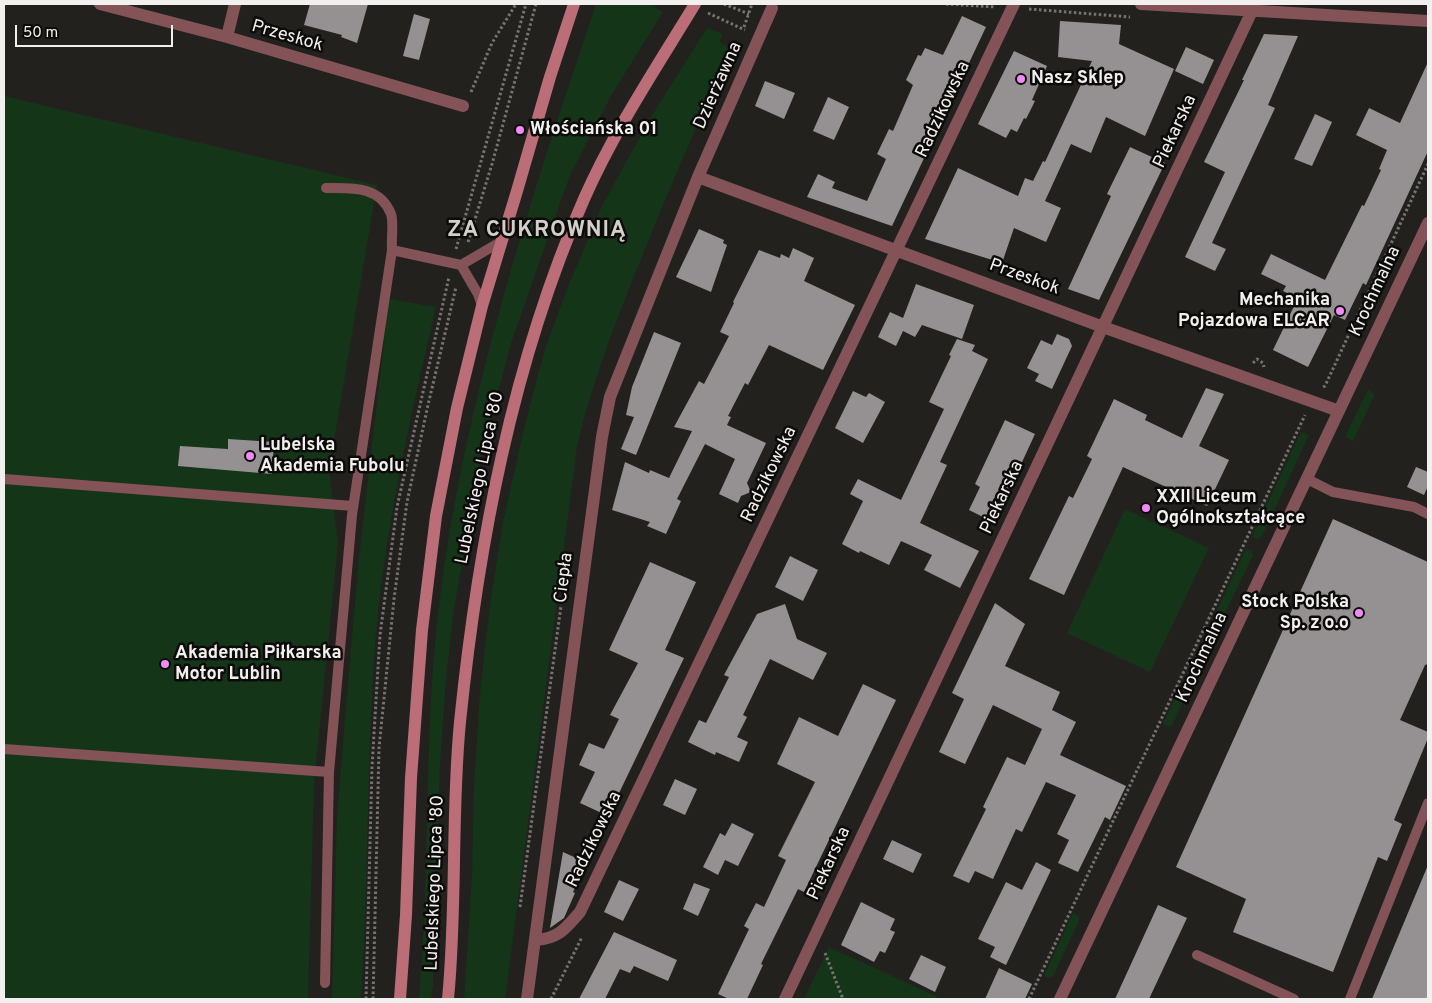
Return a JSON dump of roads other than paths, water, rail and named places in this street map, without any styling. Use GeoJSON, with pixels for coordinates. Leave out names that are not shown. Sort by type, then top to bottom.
{"type":"FeatureCollection","features":[{"type":"Feature","properties":{"kind":"main road","name":"Lubelskiego Lipca '80"},"geometry":{"type":"LineString","coordinates":[[400,999],[406,915],[411,778],[422,630],[436,516],[457,408],[482,306],[550,76],[574,4]]}},
{"type":"Feature","properties":{"kind":"main road","name":"Lubelskiego Lipca '80"},"geometry":{"type":"LineString","coordinates":[[448,999],[451,970],[454,843],[460,724],[476,595],[497,476],[518,385],[551,284],[584,199],[621,126],[694,5]]}},
{"type":"Feature","properties":{"kind":"street","name":"Przeskok"},"geometry":{"type":"LineString","coordinates":[[100,4],[226,37],[463,106]]}},
{"type":"Feature","properties":{"kind":"street"},"geometry":{"type":"LineString","coordinates":[[226,37],[235,4]]}},
{"type":"Feature","properties":{"kind":"street","name":"Radzikowska"},"geometry":{"type":"LineString","coordinates":[[536,940],[549,939],[563,931],[580,912],[1014,4]]}},
{"type":"Feature","properties":{"kind":"street"},"geometry":{"type":"LineString","coordinates":[[1141,4],[1428,21]]}},
{"type":"Feature","properties":{"kind":"street","name":"Dzierżawna"},"geometry":{"type":"LineString","coordinates":[[698,177],[772,8]]}},
{"type":"Feature","properties":{"kind":"street","name":"Piekarska"},"geometry":{"type":"LineString","coordinates":[[785,999],[1252,11]]}},
{"type":"Feature","properties":{"kind":"street","name":"Przeskok"},"geometry":{"type":"LineString","coordinates":[[698,177],[1103,327],[1339,411]]}},
{"type":"Feature","properties":{"kind":"street","name":"Ciepła"},"geometry":{"type":"LineString","coordinates":[[527,999],[602,437],[610,397],[698,177]]}},
{"type":"Feature","properties":{"kind":"street","name":"Krochmalna"},"geometry":{"type":"LineString","coordinates":[[1060,999],[1428,223]]}},
{"type":"Feature","properties":{"kind":"lane"},"geometry":{"type":"LineString","coordinates":[[325,983],[329,772],[353,506],[392,250],[391,214],[380,197],[360,188],[326,188]]}},
{"type":"Feature","properties":{"kind":"lane"},"geometry":{"type":"LineString","coordinates":[[392,250],[457,264],[502,241]]}},
{"type":"Feature","properties":{"kind":"lane"},"geometry":{"type":"LineString","coordinates":[[457,264],[478,294],[482,306]]}},
{"type":"Feature","properties":{"kind":"lane"},"geometry":{"type":"LineString","coordinates":[[4,478],[353,506]]}},
{"type":"Feature","properties":{"kind":"lane"},"geometry":{"type":"LineString","coordinates":[[1307,479],[1333,492],[1414,507],[1428,514]]}},
{"type":"Feature","properties":{"kind":"lane"},"geometry":{"type":"LineString","coordinates":[[4,749],[329,772]]}},
{"type":"Feature","properties":{"kind":"lane"},"geometry":{"type":"LineString","coordinates":[[1350,999],[1428,803]]}},
{"type":"Feature","properties":{"kind":"lane"},"geometry":{"type":"LineString","coordinates":[[1197,955],[1294,999]]}},
{"type":"Feature","properties":{"kind":"place","name":"Nasz Sklep"},"geometry":{"type":"Point","coordinates":[1021,79]}},
{"type":"Feature","properties":{"kind":"place","name":"Włościańska 01"},"geometry":{"type":"Point","coordinates":[520,130]}},
{"type":"Feature","properties":{"kind":"place","name":"Mechanika Pojazdowa ELCAR"},"geometry":{"type":"Point","coordinates":[1340,311]}},
{"type":"Feature","properties":{"kind":"place","name":"Lubelska Akademia Fubolu"},"geometry":{"type":"Point","coordinates":[250,456]}},
{"type":"Feature","properties":{"kind":"place","name":"XXII Liceum Ogólnokształcące"},"geometry":{"type":"Point","coordinates":[1146,508]}},
{"type":"Feature","properties":{"kind":"place","name":"Stock Polska Sp. z o.o"},"geometry":{"type":"Point","coordinates":[1359,613]}},
{"type":"Feature","properties":{"kind":"place","name":"Akademia Piłkarska Motor Lublin"},"geometry":{"type":"Point","coordinates":[165,664]}},
{"type":"Feature","properties":{"kind":"district","name":"ZA CUKROWNIĄ"},"geometry":{"type":"Point","coordinates":[537,232]}}]}
